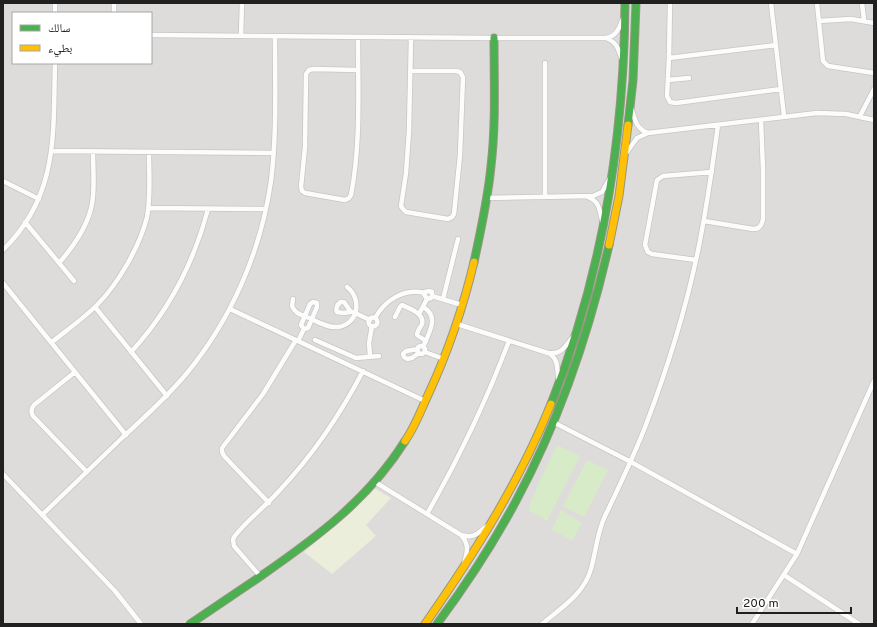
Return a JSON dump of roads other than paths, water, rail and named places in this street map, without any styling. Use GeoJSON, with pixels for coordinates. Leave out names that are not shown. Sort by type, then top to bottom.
{"type":"FeatureCollection","features":[{"type":"Feature","properties":{"kind":"street"},"geometry":{"type":"LineString","coordinates":[[242,3],[242,35]]}},
{"type":"Feature","properties":{"kind":"street"},"geometry":{"type":"LineString","coordinates":[[425,624],[463,569],[491,524],[532,446],[559,381],[575,336],[592,280],[604,226],[612,175],[619,119],[625,3]]}},
{"type":"Feature","properties":{"kind":"street"},"geometry":{"type":"LineString","coordinates":[[437,624],[471,576],[526,480],[553,422],[585,334],[595,302],[613,226],[625,154],[631,108],[636,3]]}},
{"type":"Feature","properties":{"kind":"street"},"geometry":{"type":"LineString","coordinates":[[670,3],[667,92],[671,99],[681,102],[781,89]]}},
{"type":"Feature","properties":{"kind":"street"},"geometry":{"type":"LineString","coordinates":[[771,3],[784,116]]}},
{"type":"Feature","properties":{"kind":"street"},"geometry":{"type":"LineString","coordinates":[[817,3],[823,61],[825,64],[874,73]]}},
{"type":"Feature","properties":{"kind":"street"},"geometry":{"type":"LineString","coordinates":[[862,3],[864,20]]}},
{"type":"Feature","properties":{"kind":"street"},"geometry":{"type":"LineString","coordinates":[[152,35],[411,38],[606,38],[618,31],[625,15]]}},
{"type":"Feature","properties":{"kind":"street"},"geometry":{"type":"LineString","coordinates":[[819,21],[851,19],[864,20],[874,23]]}},
{"type":"Feature","properties":{"kind":"street"},"geometry":{"type":"LineString","coordinates":[[42,515],[167,396],[199,357],[230,308],[248,267],[259,236],[271,182],[274,153],[275,36]]}},
{"type":"Feature","properties":{"kind":"street"},"geometry":{"type":"LineString","coordinates":[[358,37],[358,70],[357,130],[352,188],[347,196],[338,199],[312,194],[304,189],[302,180],[305,147],[305,76],[307,72],[311,70],[358,70]]}},
{"type":"Feature","properties":{"kind":"street"},"geometry":{"type":"LineString","coordinates":[[411,38],[409,144],[401,206],[406,212],[448,219],[454,214],[460,155],[463,84],[460,75],[452,71],[411,71]]}},
{"type":"Feature","properties":{"kind":"street"},"geometry":{"type":"LineString","coordinates":[[190,624],[291,556],[346,512],[375,482],[392,460],[414,426],[444,359],[457,324],[478,247],[489,182],[493,137],[494,38]]}},
{"type":"Feature","properties":{"kind":"street"},"geometry":{"type":"LineString","coordinates":[[606,38],[618,46],[623,62]]}},
{"type":"Feature","properties":{"kind":"street"},"geometry":{"type":"LineString","coordinates":[[669,58],[776,45]]}},
{"type":"Feature","properties":{"kind":"street"},"geometry":{"type":"LineString","coordinates":[[545,63],[545,197]]}},
{"type":"Feature","properties":{"kind":"street"},"geometry":{"type":"LineString","coordinates":[[3,250],[25,222],[39,198],[47,175],[52,151],[54,64]]}},
{"type":"Feature","properties":{"kind":"street"},"geometry":{"type":"LineString","coordinates":[[668,80],[689,78]]}},
{"type":"Feature","properties":{"kind":"street"},"geometry":{"type":"LineString","coordinates":[[860,116],[874,89]]}},
{"type":"Feature","properties":{"kind":"street"},"geometry":{"type":"LineString","coordinates":[[631,108],[637,126],[648,133]]}},
{"type":"Feature","properties":{"kind":"street"},"geometry":{"type":"LineString","coordinates":[[625,154],[637,138],[648,133],[784,116],[832,113],[860,116],[874,120]]}},
{"type":"Feature","properties":{"kind":"street"},"geometry":{"type":"LineString","coordinates":[[704,221],[750,228],[758,228],[761,225],[763,219],[763,170],[761,120]]}},
{"type":"Feature","properties":{"kind":"street"},"geometry":{"type":"LineString","coordinates":[[542,624],[574,598],[586,582],[591,569],[601,526],[631,462],[661,383],[683,314],[696,260],[712,172],[718,125]]}},
{"type":"Feature","properties":{"kind":"street"},"geometry":{"type":"LineString","coordinates":[[52,151],[274,153]]}},
{"type":"Feature","properties":{"kind":"street"},"geometry":{"type":"LineString","coordinates":[[59,263],[67,254],[77,238],[91,209],[93,196],[93,152]]}},
{"type":"Feature","properties":{"kind":"street"},"geometry":{"type":"LineString","coordinates":[[52,342],[95,307],[109,291],[129,260],[141,235],[148,208],[149,153]]}},
{"type":"Feature","properties":{"kind":"street"},"geometry":{"type":"LineString","coordinates":[[696,260],[656,254],[648,252],[645,248],[656,182],[659,178],[712,172]]}},
{"type":"Feature","properties":{"kind":"street"},"geometry":{"type":"LineString","coordinates":[[486,198],[596,196],[602,192],[612,175]]}},
{"type":"Feature","properties":{"kind":"street"},"geometry":{"type":"LineString","coordinates":[[3,181],[39,198]]}},
{"type":"Feature","properties":{"kind":"street"},"geometry":{"type":"LineString","coordinates":[[586,197],[592,199],[598,204],[604,226]]}},
{"type":"Feature","properties":{"kind":"street"},"geometry":{"type":"LineString","coordinates":[[148,208],[266,209]]}},
{"type":"Feature","properties":{"kind":"street"},"geometry":{"type":"LineString","coordinates":[[131,352],[155,323],[176,291],[195,251],[208,209]]}},
{"type":"Feature","properties":{"kind":"street"},"geometry":{"type":"LineString","coordinates":[[25,222],[74,281]]}},
{"type":"Feature","properties":{"kind":"street"},"geometry":{"type":"LineString","coordinates":[[443,299],[458,239]]}},
{"type":"Feature","properties":{"kind":"street"},"geometry":{"type":"LineString","coordinates":[[592,280],[594,286],[590,300],[595,302]]}},
{"type":"Feature","properties":{"kind":"street"},"geometry":{"type":"LineString","coordinates":[[3,282],[126,435]]}},
{"type":"Feature","properties":{"kind":"street"},"geometry":{"type":"LineString","coordinates":[[293,299],[293,310],[296,313],[328,326],[338,327],[347,324],[353,313],[356,300],[352,291],[347,287]]}},
{"type":"Feature","properties":{"kind":"street"},"geometry":{"type":"LineString","coordinates":[[353,313],[370,320],[371,318],[375,318],[386,304],[397,296],[409,292],[425,293],[428,290],[431,291],[432,296]]}},
{"type":"Feature","properties":{"kind":"street"},"geometry":{"type":"LineString","coordinates":[[425,293],[424,296],[427,299]]}},
{"type":"Feature","properties":{"kind":"street"},"geometry":{"type":"LineString","coordinates":[[419,314],[427,299],[431,298],[432,296],[462,305]]}},
{"type":"Feature","properties":{"kind":"street"},"geometry":{"type":"LineString","coordinates":[[268,503],[224,456],[222,450],[224,444],[244,420],[281,368],[304,329],[308,328],[318,306],[316,302],[311,303],[301,325],[304,329]]}},
{"type":"Feature","properties":{"kind":"street"},"geometry":{"type":"LineString","coordinates":[[395,317],[402,305],[419,314],[422,318],[422,322],[417,335],[426,341]]}},
{"type":"Feature","properties":{"kind":"street"},"geometry":{"type":"LineString","coordinates":[[95,307],[167,396]]}},
{"type":"Feature","properties":{"kind":"street"},"geometry":{"type":"LineString","coordinates":[[423,307],[429,312],[433,321],[424,349]]}},
{"type":"Feature","properties":{"kind":"street"},"geometry":{"type":"LineString","coordinates":[[230,308],[425,401]]}},
{"type":"Feature","properties":{"kind":"street"},"geometry":{"type":"LineString","coordinates":[[582,314],[585,313],[587,316],[584,329],[585,334]]}},
{"type":"Feature","properties":{"kind":"street"},"geometry":{"type":"LineString","coordinates":[[372,326],[376,326],[377,324],[377,320],[375,318]]}},
{"type":"Feature","properties":{"kind":"street"},"geometry":{"type":"LineString","coordinates":[[370,320],[369,324],[372,326],[369,343],[370,356]]}},
{"type":"Feature","properties":{"kind":"street"},"geometry":{"type":"LineString","coordinates":[[457,324],[548,354],[561,352],[575,336]]}},
{"type":"Feature","properties":{"kind":"street"},"geometry":{"type":"LineString","coordinates":[[315,340],[356,358],[379,356]]}},
{"type":"Feature","properties":{"kind":"street"},"geometry":{"type":"LineString","coordinates":[[427,514],[454,467],[474,426],[509,342]]}},
{"type":"Feature","properties":{"kind":"street"},"geometry":{"type":"LineString","coordinates":[[419,351],[420,347],[444,359]]}},
{"type":"Feature","properties":{"kind":"street"},"geometry":{"type":"LineString","coordinates":[[548,354],[557,364],[559,381]]}},
{"type":"Feature","properties":{"kind":"street"},"geometry":{"type":"LineString","coordinates":[[260,576],[234,546],[232,540],[235,535],[290,479],[321,441],[347,400],[363,371]]}},
{"type":"Feature","properties":{"kind":"street"},"geometry":{"type":"LineString","coordinates":[[75,372],[33,406],[31,410],[32,414],[87,472]]}},
{"type":"Feature","properties":{"kind":"street"},"geometry":{"type":"LineString","coordinates":[[752,624],[797,554],[874,381]]}},
{"type":"Feature","properties":{"kind":"street"},"geometry":{"type":"LineString","coordinates":[[553,422],[631,462],[797,554]]}},
{"type":"Feature","properties":{"kind":"street"},"geometry":{"type":"LineString","coordinates":[[3,474],[118,594],[140,624]]}},
{"type":"Feature","properties":{"kind":"street"},"geometry":{"type":"LineString","coordinates":[[375,482],[461,535],[468,546],[463,569]]}},
{"type":"Feature","properties":{"kind":"street"},"geometry":{"type":"LineString","coordinates":[[461,535],[476,535],[491,524]]}},
{"type":"Feature","properties":{"kind":"street"},"geometry":{"type":"LineString","coordinates":[[784,575],[859,624]]}}]}
